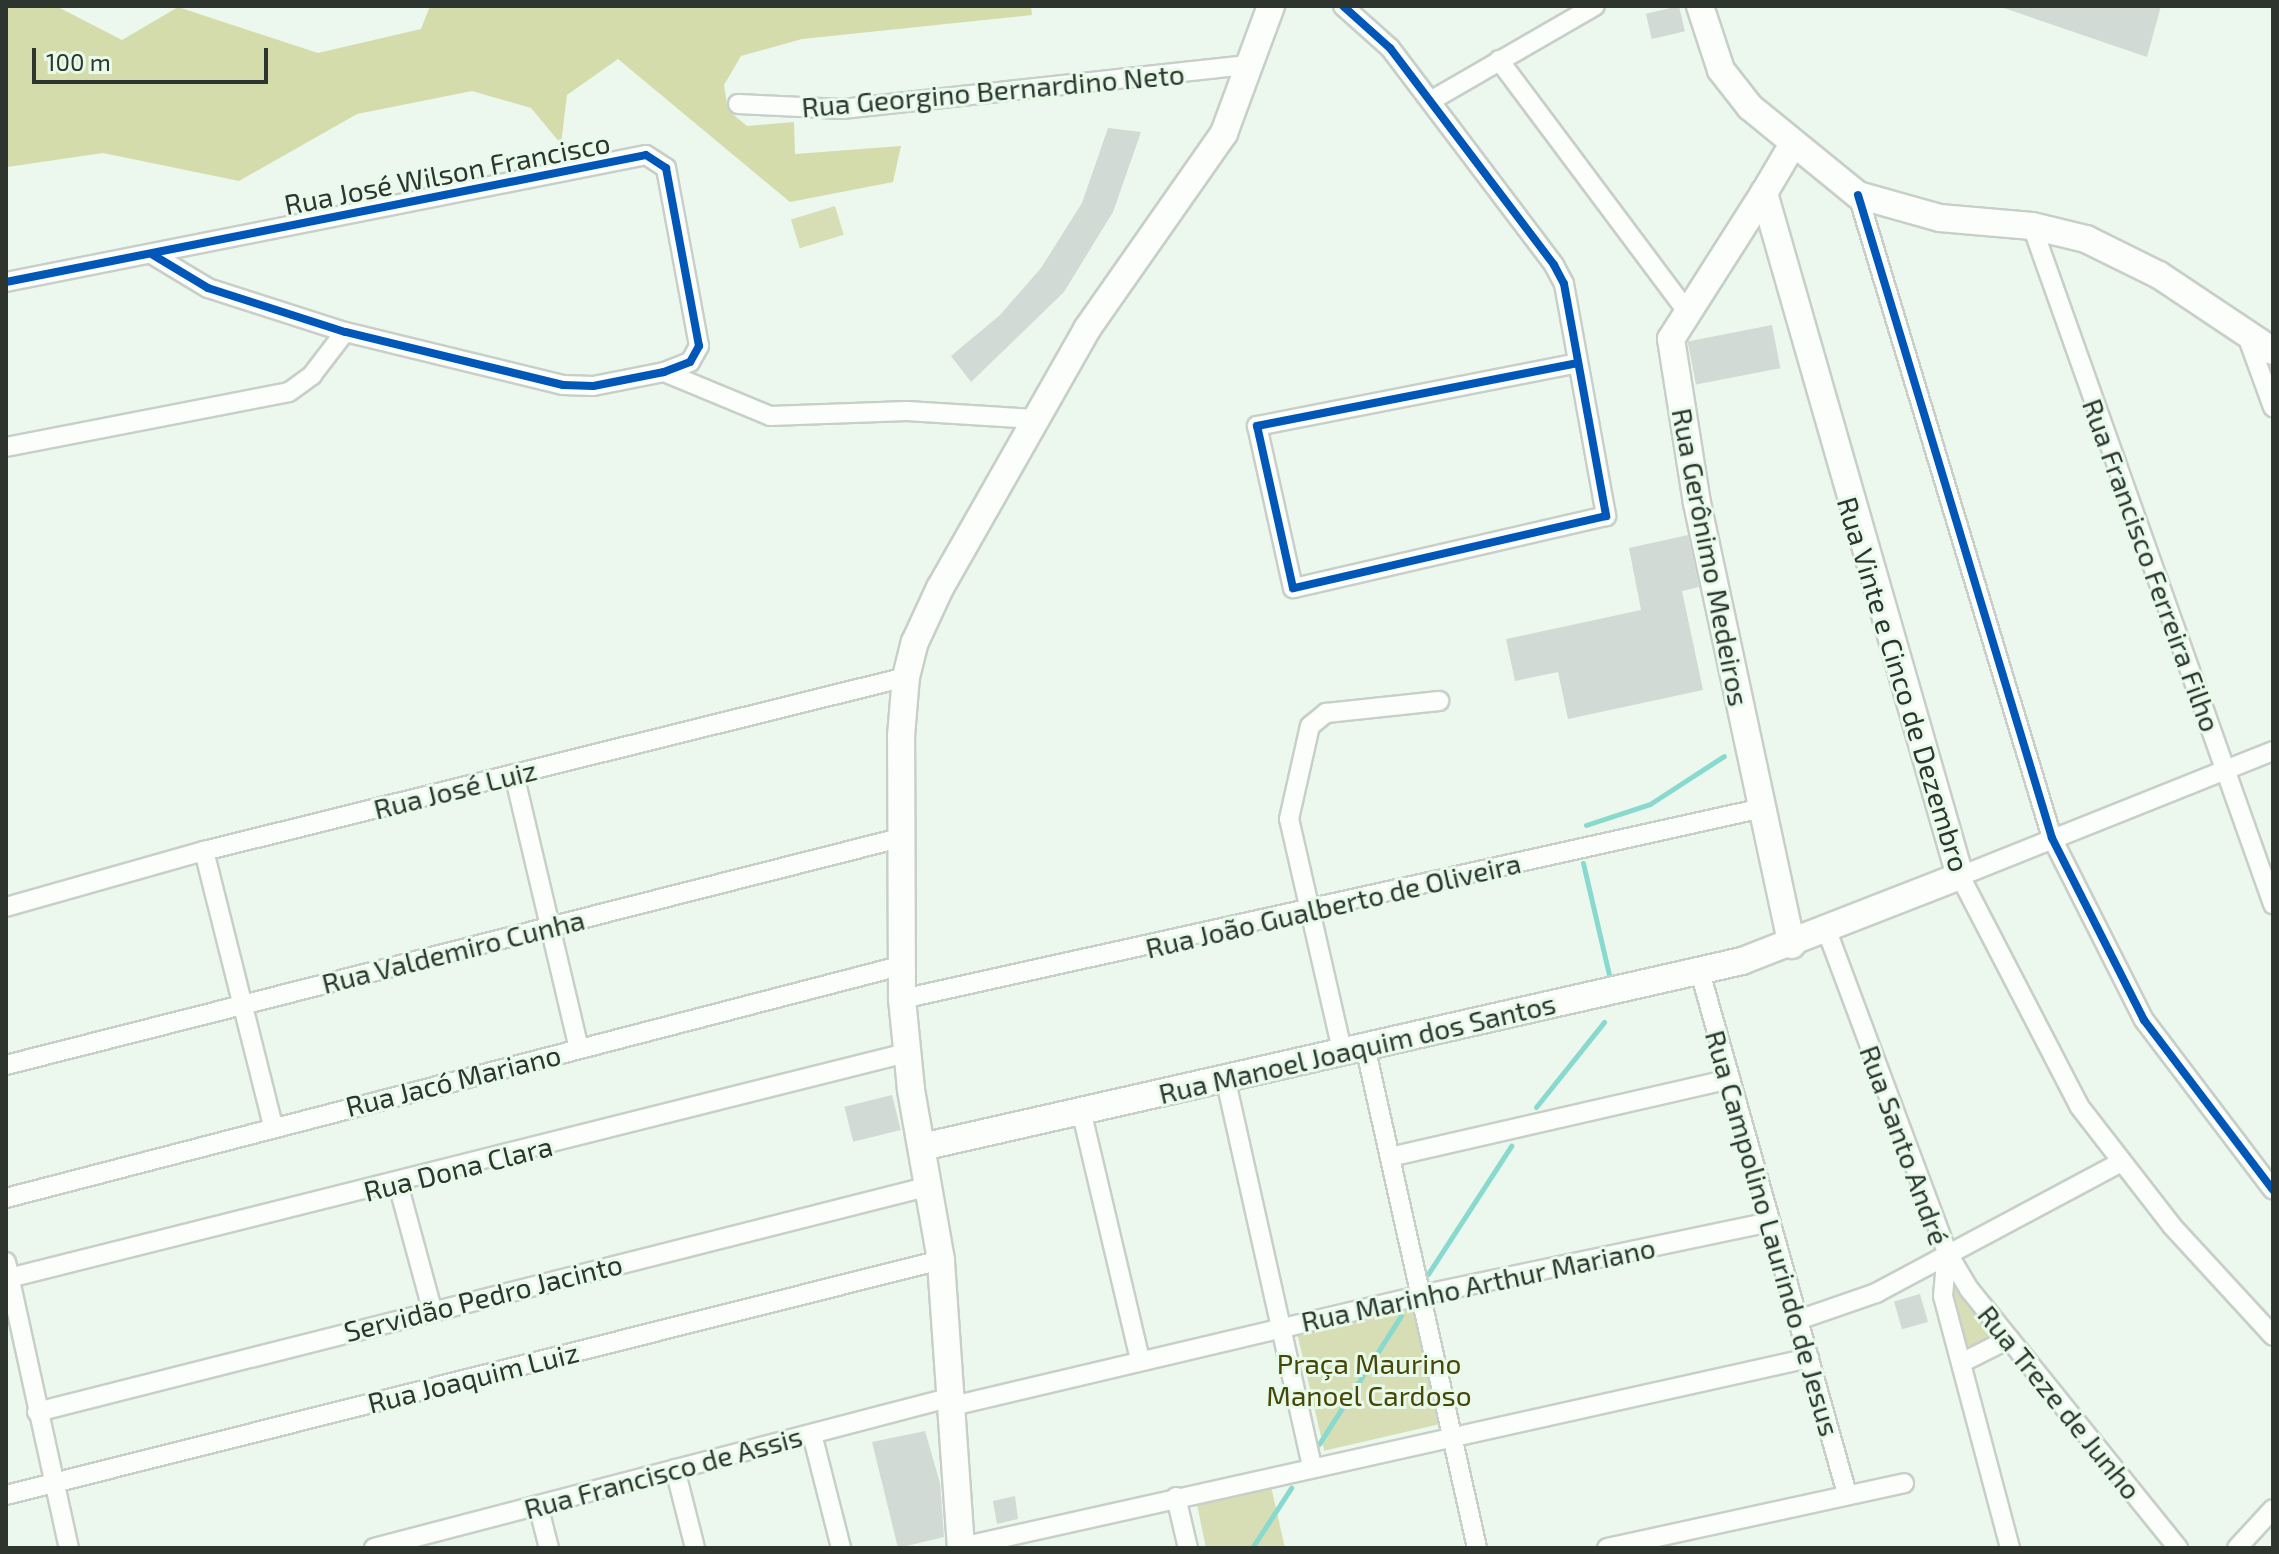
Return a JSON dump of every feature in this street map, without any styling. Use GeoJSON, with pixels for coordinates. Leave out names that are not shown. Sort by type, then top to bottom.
{"type":"FeatureCollection","features":[{"type":"Feature","properties":{"kind":"main road"},"geometry":{"type":"LineString","coordinates":[[961,1548],[941,1260],[906,1053],[902,999],[900,838],[906,677],[921,626],[1035,419],[1102,307],[1201,174],[1232,116],[1271,6]]}},
{"type":"Feature","properties":{"kind":"main road"},"geometry":{"type":"LineString","coordinates":[[1700,6],[1721,70],[1750,107],[1858,195],[1940,218],[2032,226],[2110,250],[2273,351]]}},
{"type":"Feature","properties":{"kind":"main road"},"geometry":{"type":"LineString","coordinates":[[1764,193],[1793,144]]}},
{"type":"Feature","properties":{"kind":"main road","name":"Rua Gerônimo Medeiros"},"geometry":{"type":"LineString","coordinates":[[1764,193],[1675,326],[1672,354],[1792,945]]}},
{"type":"Feature","properties":{"kind":"main road","name":"Rua Vinte e Cinco de Dezembro"},"geometry":{"type":"LineString","coordinates":[[1764,193],[1960,876]]}},
{"type":"Feature","properties":{"kind":"main road","name":"Rua Manoel Joaquim dos Santos"},"geometry":{"type":"LineString","coordinates":[[922,1147],[1700,972],[1792,945],[1960,876]]}},
{"type":"Feature","properties":{"kind":"street"},"geometry":{"type":"LineString","coordinates":[[1343,6],[1390,48],[1432,100],[1554,265],[1564,284],[1574,364],[1606,516],[1293,588],[1257,426],[1574,364]]}},
{"type":"Feature","properties":{"kind":"street"},"geometry":{"type":"LineString","coordinates":[[1432,100],[1595,6]]}},
{"type":"Feature","properties":{"kind":"street"},"geometry":{"type":"LineString","coordinates":[[1499,60],[1686,310]]}},
{"type":"Feature","properties":{"kind":"street","name":"Rua Georgino Bernardino Neto"},"geometry":{"type":"LineString","coordinates":[[738,104],[842,109],[1248,65]]}},
{"type":"Feature","properties":{"kind":"street","name":"Rua José Wilson Francisco"},"geometry":{"type":"LineString","coordinates":[[6,282],[655,156],[666,168],[699,331],[696,356],[664,372]]}},
{"type":"Feature","properties":{"kind":"street"},"geometry":{"type":"LineString","coordinates":[[1858,195],[2052,838],[2150,1030],[2273,1190]]}},
{"type":"Feature","properties":{"kind":"street","name":"Rua Francisco Ferreira Filho"},"geometry":{"type":"LineString","coordinates":[[2032,226],[2273,904]]}},
{"type":"Feature","properties":{"kind":"street"},"geometry":{"type":"LineString","coordinates":[[153,255],[191,281],[345,332],[563,385],[593,386],[664,372],[770,416],[907,411],[1035,419]]}},
{"type":"Feature","properties":{"kind":"street"},"geometry":{"type":"LineString","coordinates":[[6,447],[289,392],[312,375],[345,332]]}},
{"type":"Feature","properties":{"kind":"street"},"geometry":{"type":"LineString","coordinates":[[2246,333],[2273,407]]}},
{"type":"Feature","properties":{"kind":"street","name":"Rua José Luiz"},"geometry":{"type":"LineString","coordinates":[[6,907],[204,851],[906,677]]}},
{"type":"Feature","properties":{"kind":"street"},"geometry":{"type":"LineString","coordinates":[[1439,701],[1326,713],[1310,726],[1289,819],[1310,911],[1390,1157],[1477,1548]]}},
{"type":"Feature","properties":{"kind":"street"},"geometry":{"type":"LineString","coordinates":[[1960,876],[2273,751]]}},
{"type":"Feature","properties":{"kind":"street"},"geometry":{"type":"LineString","coordinates":[[514,774],[579,1048]]}},
{"type":"Feature","properties":{"kind":"street","name":"Rua João Gualberto de Oliveira"},"geometry":{"type":"LineString","coordinates":[[902,999],[1310,911],[1763,808]]}},
{"type":"Feature","properties":{"kind":"street","name":"Rua Valdemiro Cunha"},"geometry":{"type":"LineString","coordinates":[[6,1065],[900,838]]}},
{"type":"Feature","properties":{"kind":"street"},"geometry":{"type":"LineString","coordinates":[[204,851],[273,1126]]}},
{"type":"Feature","properties":{"kind":"street","name":"Rua Vinte e Cinco de Dezembro"},"geometry":{"type":"LineString","coordinates":[[1960,876],[2049,1056],[2119,1163],[2273,1336]]}},
{"type":"Feature","properties":{"kind":"street","name":"Rua Santo André"},"geometry":{"type":"LineString","coordinates":[[1827,931],[1947,1252],[1940,1282],[2010,1548]]}},
{"type":"Feature","properties":{"kind":"street","name":"Rua Jacó Mariano"},"geometry":{"type":"LineString","coordinates":[[6,1198],[273,1126],[900,966]]}},
{"type":"Feature","properties":{"kind":"street","name":"Rua Campolino Laurindo de Jesus"},"geometry":{"type":"LineString","coordinates":[[1700,972],[1847,1494]]}},
{"type":"Feature","properties":{"kind":"street","name":"Rua Dona Clara"},"geometry":{"type":"LineString","coordinates":[[8,1270],[398,1184],[906,1053]]}},
{"type":"Feature","properties":{"kind":"street"},"geometry":{"type":"LineString","coordinates":[[1225,1077],[1312,1465]]}},
{"type":"Feature","properties":{"kind":"street"},"geometry":{"type":"LineString","coordinates":[[1390,1157],[1730,1079]]}},
{"type":"Feature","properties":{"kind":"street"},"geometry":{"type":"LineString","coordinates":[[1081,1110],[1140,1360]]}},
{"type":"Feature","properties":{"kind":"street"},"geometry":{"type":"LineString","coordinates":[[1798,1320],[1876,1293],[1947,1252],[2119,1163]]}},
{"type":"Feature","properties":{"kind":"street"},"geometry":{"type":"LineString","coordinates":[[398,1184],[432,1309]]}},
{"type":"Feature","properties":{"kind":"street","name":"Servidão Pedro Jacinto"},"geometry":{"type":"LineString","coordinates":[[37,1412],[432,1309],[930,1186]]}},
{"type":"Feature","properties":{"kind":"street","name":"Rua Marinho Arthur Mariano"},"geometry":{"type":"LineString","coordinates":[[952,1402],[1421,1295],[1770,1222]]}},
{"type":"Feature","properties":{"kind":"street","name":"Rua Treze de Junho"},"geometry":{"type":"LineString","coordinates":[[1947,1252],[2009,1339],[2178,1548]]}},
{"type":"Feature","properties":{"kind":"street","name":"Rua Joaquim Luiz"},"geometry":{"type":"LineString","coordinates":[[6,1495],[941,1260]]}},
{"type":"Feature","properties":{"kind":"street"},"geometry":{"type":"LineString","coordinates":[[8,1270],[14,1351],[37,1412],[69,1548]]}},
{"type":"Feature","properties":{"kind":"street"},"geometry":{"type":"LineString","coordinates":[[1961,1363],[2009,1339]]}},
{"type":"Feature","properties":{"kind":"street"},"geometry":{"type":"LineString","coordinates":[[961,1548],[1452,1433],[1809,1358]]}},
{"type":"Feature","properties":{"kind":"street","name":"Rua Francisco de Assis"},"geometry":{"type":"LineString","coordinates":[[374,1548],[402,1544],[538,1505],[812,1434],[952,1402]]}},
{"type":"Feature","properties":{"kind":"street"},"geometry":{"type":"LineString","coordinates":[[812,1434],[841,1548]]}},
{"type":"Feature","properties":{"kind":"street"},"geometry":{"type":"LineString","coordinates":[[675,1469],[695,1548]]}},
{"type":"Feature","properties":{"kind":"street"},"geometry":{"type":"LineString","coordinates":[[1607,1548],[1904,1483]]}},
{"type":"Feature","properties":{"kind":"street"},"geometry":{"type":"LineString","coordinates":[[1176,1497],[1188,1548]]}},
{"type":"Feature","properties":{"kind":"street"},"geometry":{"type":"LineString","coordinates":[[538,1505],[549,1548]]}},
{"type":"Feature","properties":{"kind":"street"},"geometry":{"type":"LineString","coordinates":[[2237,1548],[2273,1509]]}},
{"type":"Feature","properties":{"kind":"street"},"geometry":{"type":"LineString","coordinates":[[1039,1529],[1044,1548]]}},
{"type":"Feature","properties":{"kind":"green space"},"geometry":{"type":"Polygon","coordinates":[[[6,6],[56,6],[122,40],[178,7],[318,53],[421,29],[430,6],[1031,6],[1032,15],[802,39],[741,56],[724,85],[728,110],[747,126],[794,122],[795,154],[901,146],[893,182],[790,202],[618,59],[567,95],[561,144],[531,108],[472,91],[357,114],[239,181],[103,153],[7,167],[6,6]]]}},
{"type":"Feature","properties":{"kind":"green space"},"geometry":{"type":"Polygon","coordinates":[[[835,206],[844,235],[800,248],[791,219],[835,206]]]}},
{"type":"Feature","properties":{"kind":"green space"},"geometry":{"type":"Polygon","coordinates":[[[1951,1279],[1995,1335],[1967,1347],[1951,1279]]]}},
{"type":"Feature","properties":{"kind":"green space","name":"Praça Maurino Manoel Cardoso"},"geometry":{"type":"Polygon","coordinates":[[[1413,1306],[1440,1424],[1324,1451],[1297,1333],[1413,1306]]]}},
{"type":"Feature","properties":{"kind":"green space"},"geometry":{"type":"Polygon","coordinates":[[[1270,1482],[1285,1548],[1206,1548],[1196,1500],[1270,1482]]]}},
{"type":"Feature","properties":{"kind":"building"},"geometry":{"type":"Polygon","coordinates":[[[1679,6],[1685,31],[1652,39],[1646,14],[1679,6]]]}},
{"type":"Feature","properties":{"kind":"building"},"geometry":{"type":"Polygon","coordinates":[[[1998,6],[2161,6],[2147,57],[1998,6]]]}},
{"type":"Feature","properties":{"kind":"building"},"geometry":{"type":"Polygon","coordinates":[[[1108,128],[1141,132],[1113,212],[1064,292],[971,382],[951,356],[1000,315],[1041,268],[1082,203],[1108,128]]]}},
{"type":"Feature","properties":{"kind":"building"},"geometry":{"type":"Polygon","coordinates":[[[1772,325],[1780,368],[1696,385],[1688,341],[1772,325]]]}},
{"type":"Feature","properties":{"kind":"building"},"geometry":{"type":"Polygon","coordinates":[[[1688,535],[1699,587],[1682,591],[1703,690],[1568,719],[1558,672],[1515,681],[1506,639],[1641,610],[1629,548],[1688,535]]]}},
{"type":"Feature","properties":{"kind":"building"},"geometry":{"type":"Polygon","coordinates":[[[892,1095],[901,1130],[853,1142],[844,1107],[892,1095]]]}},
{"type":"Feature","properties":{"kind":"building"},"geometry":{"type":"Polygon","coordinates":[[[1920,1294],[1928,1322],[1902,1329],[1894,1301],[1920,1294]]]}},
{"type":"Feature","properties":{"kind":"building"},"geometry":{"type":"Polygon","coordinates":[[[925,1431],[940,1483],[944,1537],[898,1548],[872,1442],[925,1431]]]}},
{"type":"Feature","properties":{"kind":"building"},"geometry":{"type":"Polygon","coordinates":[[[1015,1496],[1018,1519],[997,1524],[993,1501],[1015,1496]]]}},
{"type":"Feature","properties":{"kind":"waterway"},"geometry":{"type":"LineString","coordinates":[[1586,825],[1650,804],[1724,756]]}},
{"type":"Feature","properties":{"kind":"waterway"},"geometry":{"type":"LineString","coordinates":[[1583,863],[1609,975]]}},
{"type":"Feature","properties":{"kind":"waterway"},"geometry":{"type":"LineString","coordinates":[[1536,1107],[1604,1022]]}},
{"type":"Feature","properties":{"kind":"waterway"},"geometry":{"type":"LineString","coordinates":[[1428,1274],[1511,1146]]}},
{"type":"Feature","properties":{"kind":"waterway"},"geometry":{"type":"LineString","coordinates":[[1319,1444],[1401,1316]]}},
{"type":"Feature","properties":{"kind":"waterway"},"geometry":{"type":"LineString","coordinates":[[1252,1548],[1291,1488]]}},
{"type":"Feature","properties":{"kind":"cycle path"},"geometry":{"type":"LineString","coordinates":[[1343,6],[1390,48],[1554,265],[1564,284],[1606,516],[1293,588],[1257,426],[1574,364]]}},
{"type":"Feature","properties":{"kind":"cycle path"},"geometry":{"type":"LineString","coordinates":[[6,282],[646,155],[666,168],[699,346],[690,362],[664,372],[593,386],[563,385],[345,332],[208,288],[153,255]]}},
{"type":"Feature","properties":{"kind":"cycle path"},"geometry":{"type":"LineString","coordinates":[[1858,195],[2052,838],[2144,1020],[2273,1190]]}}]}
